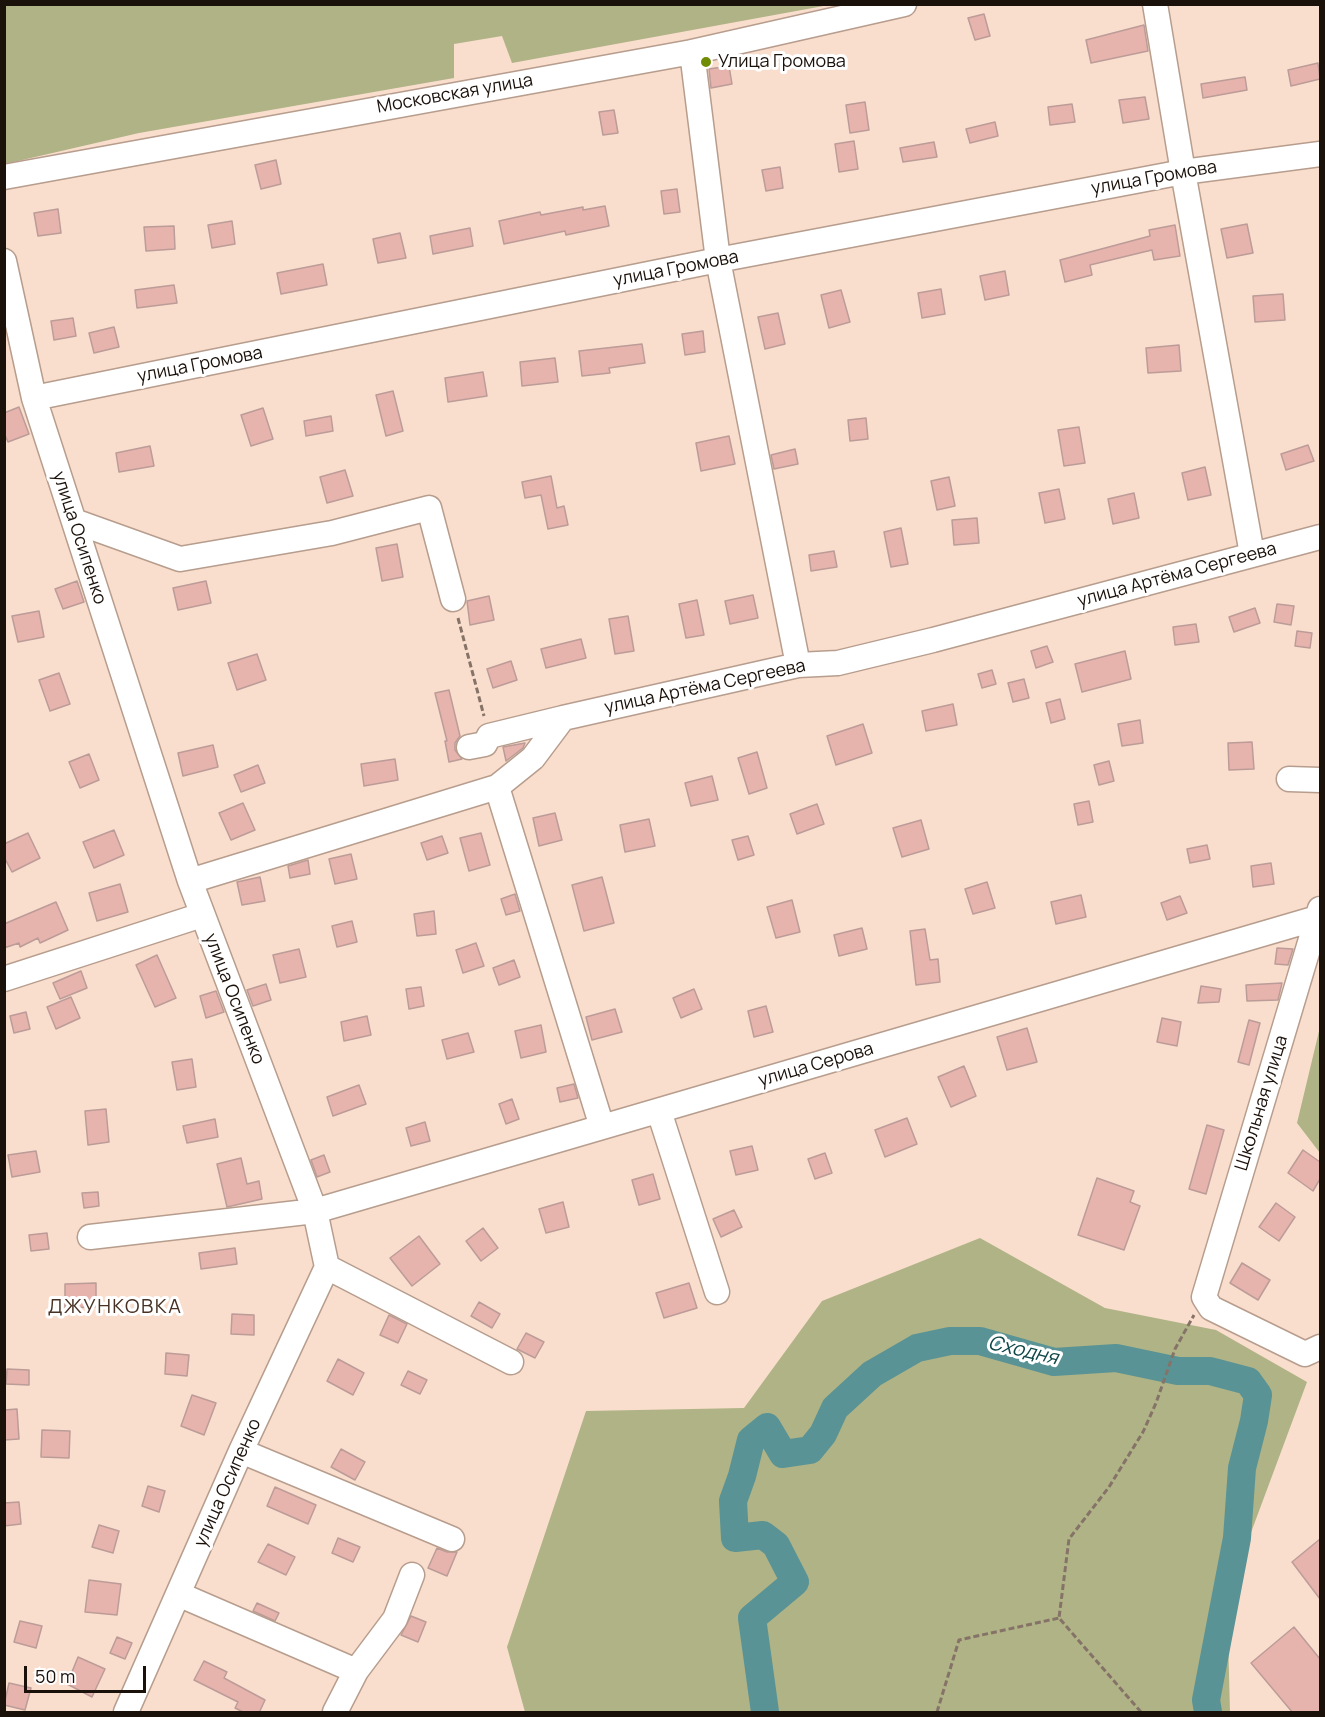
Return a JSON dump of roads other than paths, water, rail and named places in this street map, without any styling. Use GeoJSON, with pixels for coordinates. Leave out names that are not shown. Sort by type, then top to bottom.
{"type":"FeatureCollection","features":[{"type":"Feature","properties":{"kind":"street","name":"Московская улица"},"geometry":{"type":"LineString","coordinates":[[4,177],[692,52],[904,4]]}},
{"type":"Feature","properties":{"kind":"street"},"geometry":{"type":"LineString","coordinates":[[1155,4],[1252,554]]}},
{"type":"Feature","properties":{"kind":"street"},"geometry":{"type":"LineString","coordinates":[[692,52],[718,260],[798,665]]}},
{"type":"Feature","properties":{"kind":"street","name":"улица Громова"},"geometry":{"type":"LineString","coordinates":[[34,398],[718,260],[1183,172],[1320,154]]}},
{"type":"Feature","properties":{"kind":"street","name":"улица Осипенко"},"geometry":{"type":"LineString","coordinates":[[4,261],[34,398],[190,881],[315,1211],[327,1267],[241,1451],[126,1713]]}},
{"type":"Feature","properties":{"kind":"street"},"geometry":{"type":"LineString","coordinates":[[74,521],[180,559],[332,533],[429,508],[453,599]]}},
{"type":"Feature","properties":{"kind":"street","name":"улица Артёма Сергеева"},"geometry":{"type":"LineString","coordinates":[[479,742],[563,718],[798,665],[838,663],[933,640],[1320,537]]}},
{"type":"Feature","properties":{"kind":"street"},"geometry":{"type":"LineString","coordinates":[[190,881],[497,787],[533,758],[563,718]]}},
{"type":"Feature","properties":{"kind":"street"},"geometry":{"type":"LineString","coordinates":[[1289,779],[1320,780]]}},
{"type":"Feature","properties":{"kind":"street"},"geometry":{"type":"LineString","coordinates":[[497,787],[602,1127]]}},
{"type":"Feature","properties":{"kind":"street","name":"улица Серова"},"geometry":{"type":"LineString","coordinates":[[90,1237],[315,1211],[1319,914]]}},
{"type":"Feature","properties":{"kind":"street","name":"Школьная улица"},"geometry":{"type":"LineString","coordinates":[[1319,914],[1204,1297],[1211,1308],[1305,1354],[1320,1347]]}},
{"type":"Feature","properties":{"kind":"street"},"geometry":{"type":"LineString","coordinates":[[4,979],[202,915]]}},
{"type":"Feature","properties":{"kind":"street"},"geometry":{"type":"LineString","coordinates":[[659,1111],[717,1292]]}},
{"type":"Feature","properties":{"kind":"street"},"geometry":{"type":"LineString","coordinates":[[327,1267],[511,1362]]}},
{"type":"Feature","properties":{"kind":"street"},"geometry":{"type":"LineString","coordinates":[[241,1451],[452,1539]]}},
{"type":"Feature","properties":{"kind":"street"},"geometry":{"type":"LineString","coordinates":[[335,1713],[356,1671],[395,1619],[412,1575]]}},
{"type":"Feature","properties":{"kind":"street"},"geometry":{"type":"LineString","coordinates":[[178,1594],[356,1671]]}},
{"type":"Feature","properties":{"kind":"waterway","name":"Сходня"},"geometry":{"type":"LineString","coordinates":[[765,1712],[752,1618],[795,1582],[776,1545],[763,1535],[735,1538],[733,1501],[751,1440],[767,1427],[783,1454],[810,1450],[823,1434],[835,1408],[872,1374],[917,1348],[950,1341],[980,1341],[1054,1362],[1116,1358],[1178,1371],[1210,1371],[1248,1381],[1258,1395],[1242,1468],[1237,1538],[1206,1700],[1208,1712]]}},
{"type":"Feature","properties":{"kind":"place","name":"Улица Громова"},"geometry":{"type":"Point","coordinates":[706,62]}},
{"type":"Feature","properties":{"kind":"district","name":"ДЖУНКОВКА"},"geometry":{"type":"Point","coordinates":[115,1307]}}]}
